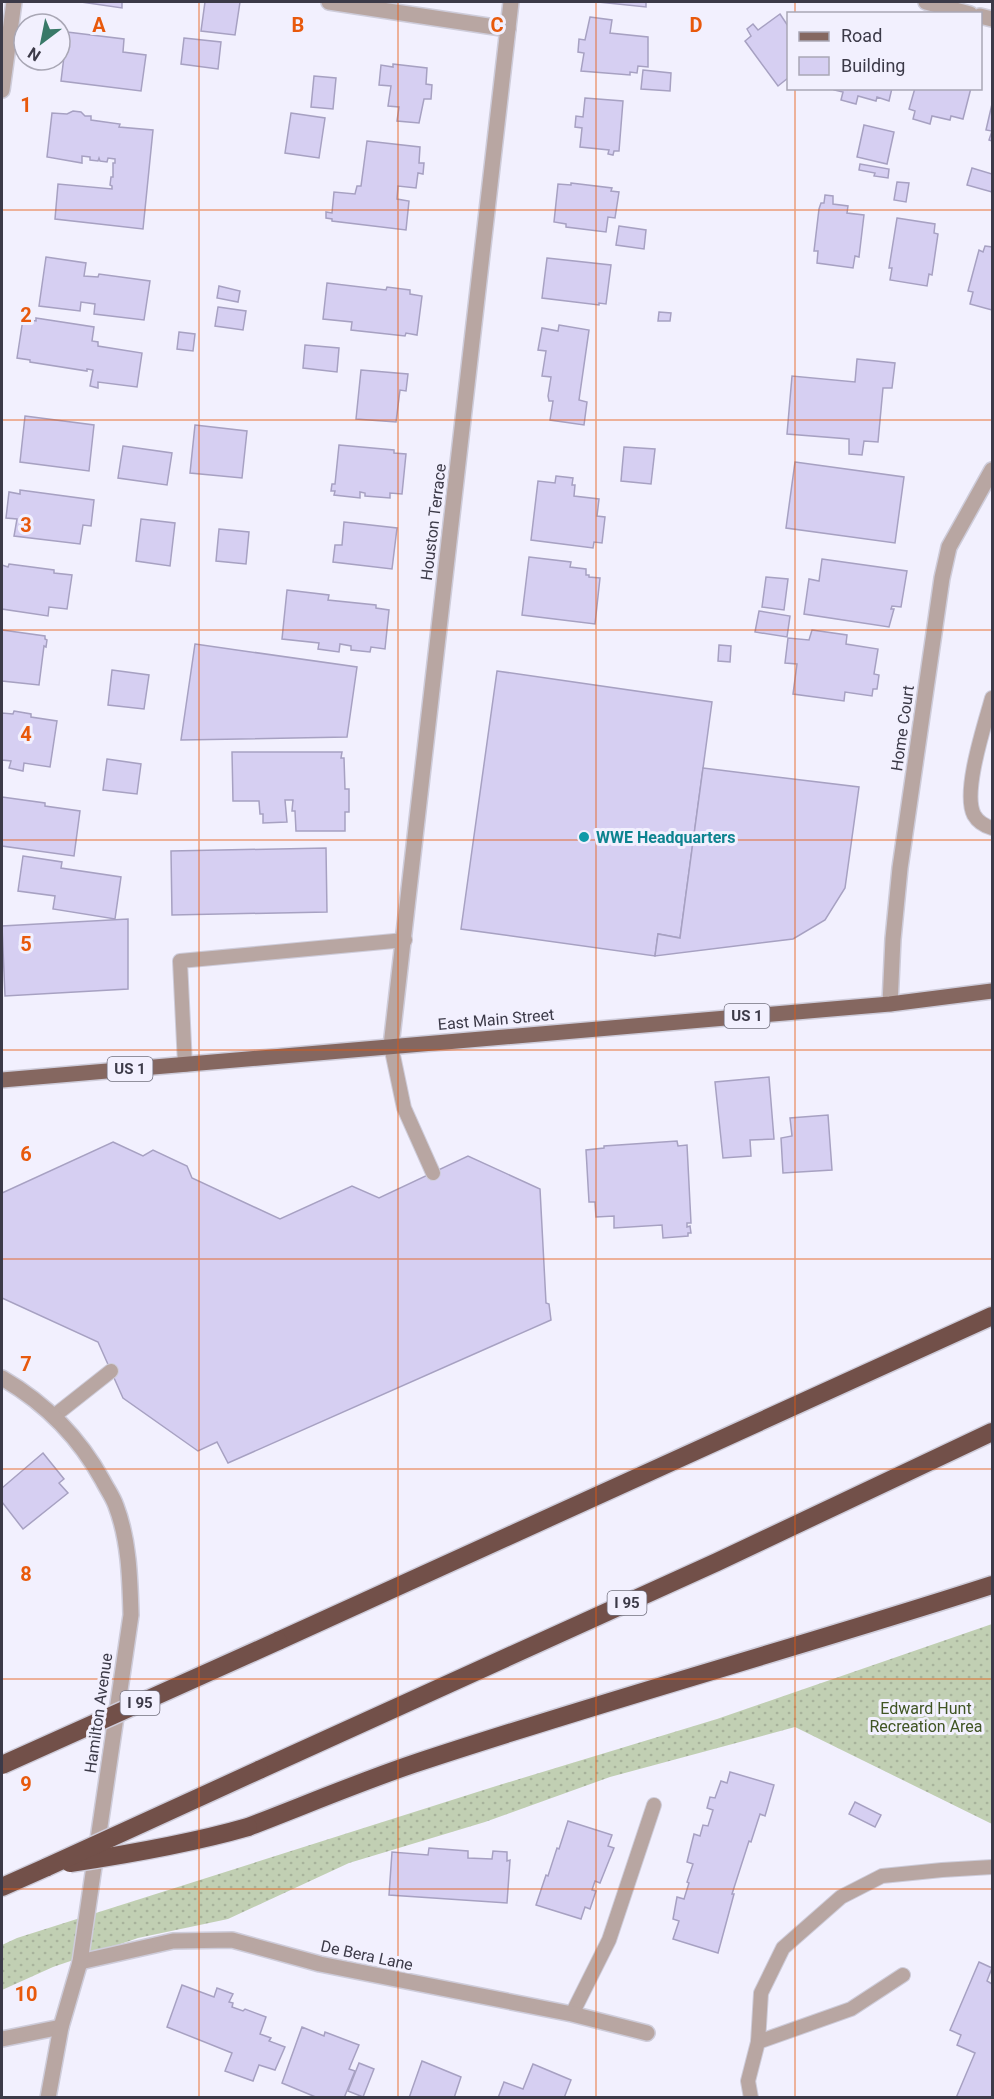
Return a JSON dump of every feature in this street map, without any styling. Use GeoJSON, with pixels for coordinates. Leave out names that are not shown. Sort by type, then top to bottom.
{"type":"FeatureCollection","features":[{"type":"Feature","properties":{"kind":"highway","name":"I 95"},"geometry":{"type":"LineString","coordinates":[[2,1766],[993,1316]]}},
{"type":"Feature","properties":{"kind":"highway","name":"I 95"},"geometry":{"type":"LineString","coordinates":[[2,1887],[717,1562],[993,1431]]}},
{"type":"Feature","properties":{"kind":"highway"},"geometry":{"type":"LineString","coordinates":[[47,1867],[159,1849],[248,1827],[400,1769],[489,1739],[993,1585]]}},
{"type":"Feature","properties":{"kind":"main road","name":"East Main Street"},"geometry":{"type":"LineString","coordinates":[[2,1080],[890,1004],[993,991]]}},
{"type":"Feature","properties":{"kind":"street"},"geometry":{"type":"LineString","coordinates":[[2,90],[14,2]]}},
{"type":"Feature","properties":{"kind":"street"},"geometry":{"type":"LineString","coordinates":[[329,2],[508,29]]}},
{"type":"Feature","properties":{"kind":"street","name":"Houston Terrace"},"geometry":{"type":"LineString","coordinates":[[391,1046],[405,940],[511,2]]}},
{"type":"Feature","properties":{"kind":"street"},"geometry":{"type":"LineString","coordinates":[[926,2],[963,12]]}},
{"type":"Feature","properties":{"kind":"street","name":"Home Court"},"geometry":{"type":"LineString","coordinates":[[890,1004],[900,868],[942,578],[949,547],[964,517],[993,470]]}},
{"type":"Feature","properties":{"kind":"street","name":"Hamilton Avenue"},"geometry":{"type":"LineString","coordinates":[[2,1378],[28,1394],[67,1428],[94,1465],[116,1505],[129,1558],[131,1615],[80,1962],[62,2027],[48,2097]]}},
{"type":"Feature","properties":{"kind":"street","name":"De Bera Lane"},"geometry":{"type":"LineString","coordinates":[[80,1962],[173,1941],[232,1940],[320,1964],[572,2014],[647,2033]]}},
{"type":"Feature","properties":{"kind":"street"},"geometry":{"type":"LineString","coordinates":[[2,2039],[62,2027]]}},
{"type":"Feature","properties":{"kind":"lane"},"geometry":{"type":"LineString","coordinates":[[993,698],[970,787],[973,814],[984,826],[993,828]]}},
{"type":"Feature","properties":{"kind":"lane"},"geometry":{"type":"LineString","coordinates":[[185,1065],[180,960],[405,940]]}},
{"type":"Feature","properties":{"kind":"lane"},"geometry":{"type":"LineString","coordinates":[[391,1046],[404,1108],[433,1173]]}},
{"type":"Feature","properties":{"kind":"lane"},"geometry":{"type":"LineString","coordinates":[[54,1416],[111,1371]]}},
{"type":"Feature","properties":{"kind":"lane"},"geometry":{"type":"LineString","coordinates":[[572,2014],[609,1940],[654,1805]]}},
{"type":"Feature","properties":{"kind":"lane"},"geometry":{"type":"LineString","coordinates":[[751,2097],[748,2081],[758,2043],[761,1994],[783,1948],[841,1897],[882,1876],[993,1867]]}},
{"type":"Feature","properties":{"kind":"lane"},"geometry":{"type":"LineString","coordinates":[[758,2043],[851,2009],[903,1975]]}},
{"type":"Feature","properties":{"kind":"green space","name":"Edward Hunt Recreation Area"},"geometry":{"type":"Polygon","coordinates":[[[992,1624],[992,1824],[795,1727],[610,1777],[485,1822],[349,1863],[228,1919],[138,1938],[53,1967],[2,1990],[2,1945],[17,1938],[493,1787],[717,1719],[992,1624]]]}},
{"type":"Feature","properties":{"kind":"building"},"geometry":{"type":"Polygon","coordinates":[[[81,2],[122,2],[122,8],[81,2]]]}},
{"type":"Feature","properties":{"kind":"building"},"geometry":{"type":"Polygon","coordinates":[[[205,2],[240,2],[235,35],[201,31],[205,2]]]}},
{"type":"Feature","properties":{"kind":"building"},"geometry":{"type":"Polygon","coordinates":[[[598,2],[646,2],[646,7],[598,2]]]}},
{"type":"Feature","properties":{"kind":"building"},"geometry":{"type":"Polygon","coordinates":[[[780,14],[787,24],[787,79],[778,86],[745,41],[751,36],[747,29],[753,24],[758,30],[780,14]]]}},
{"type":"Feature","properties":{"kind":"building"},"geometry":{"type":"Polygon","coordinates":[[[590,17],[612,20],[610,33],[648,37],[648,67],[638,66],[637,73],[630,72],[630,75],[581,71],[584,53],[578,52],[579,39],[585,40],[590,17]]]}},
{"type":"Feature","properties":{"kind":"building"},"geometry":{"type":"Polygon","coordinates":[[[72,33],[124,39],[123,52],[146,55],[141,91],[61,81],[62,72],[72,72],[72,33]]]}},
{"type":"Feature","properties":{"kind":"building"},"geometry":{"type":"Polygon","coordinates":[[[184,38],[221,42],[218,69],[181,64],[184,38]]]}},
{"type":"Feature","properties":{"kind":"building"},"geometry":{"type":"Polygon","coordinates":[[[393,64],[427,68],[426,84],[432,85],[431,99],[424,99],[419,123],[397,121],[399,107],[388,106],[391,86],[379,85],[381,65],[393,67],[393,64]]]}},
{"type":"Feature","properties":{"kind":"building"},"geometry":{"type":"Polygon","coordinates":[[[643,70],[671,73],[670,91],[641,89],[643,70]]]}},
{"type":"Feature","properties":{"kind":"building"},"geometry":{"type":"Polygon","coordinates":[[[314,76],[336,78],[333,109],[311,107],[314,76]]]}},
{"type":"Feature","properties":{"kind":"building"},"geometry":{"type":"Polygon","coordinates":[[[834,90],[892,90],[889,101],[877,97],[876,101],[858,96],[856,104],[841,100],[843,92],[834,90]]]}},
{"type":"Feature","properties":{"kind":"building"},"geometry":{"type":"Polygon","coordinates":[[[914,90],[970,90],[963,119],[951,116],[950,120],[932,116],[930,124],[913,119],[915,111],[909,109],[914,90]]]}},
{"type":"Feature","properties":{"kind":"building"},"geometry":{"type":"Polygon","coordinates":[[[585,98],[623,101],[619,151],[614,151],[613,155],[608,154],[609,150],[580,147],[582,128],[575,127],[576,116],[583,117],[585,98]]]}},
{"type":"Feature","properties":{"kind":"building"},"geometry":{"type":"Polygon","coordinates":[[[992,104],[992,131],[986,130],[992,104]]]}},
{"type":"Feature","properties":{"kind":"building"},"geometry":{"type":"Polygon","coordinates":[[[73,111],[91,116],[91,120],[120,124],[119,127],[153,130],[143,229],[55,219],[58,184],[112,189],[110,185],[115,159],[108,158],[107,162],[100,161],[99,158],[98,161],[90,160],[90,157],[82,156],[82,163],[47,157],[52,113],[67,114],[73,111]]]}},
{"type":"Feature","properties":{"kind":"building"},"geometry":{"type":"Polygon","coordinates":[[[291,113],[325,118],[319,158],[285,153],[291,113]]]}},
{"type":"Feature","properties":{"kind":"building"},"geometry":{"type":"Polygon","coordinates":[[[864,125],[894,132],[887,164],[857,157],[864,125]]]}},
{"type":"Feature","properties":{"kind":"building"},"geometry":{"type":"Polygon","coordinates":[[[367,141],[420,147],[419,163],[424,163],[423,174],[418,173],[416,188],[398,186],[397,199],[409,201],[406,230],[332,221],[326,218],[326,212],[332,213],[334,192],[355,194],[357,186],[361,186],[367,141]]]}},
{"type":"Feature","properties":{"kind":"building"},"geometry":{"type":"Polygon","coordinates":[[[860,164],[889,169],[888,178],[859,170],[860,164]]]}},
{"type":"Feature","properties":{"kind":"building"},"geometry":{"type":"Polygon","coordinates":[[[972,168],[992,174],[992,192],[967,185],[972,168]]]}},
{"type":"Feature","properties":{"kind":"building"},"geometry":{"type":"Polygon","coordinates":[[[897,182],[909,183],[906,202],[894,200],[897,182]]]}},
{"type":"Feature","properties":{"kind":"building"},"geometry":{"type":"Polygon","coordinates":[[[571,183],[612,188],[611,191],[619,192],[615,218],[608,217],[606,232],[566,227],[566,224],[554,222],[558,184],[571,185],[571,183]]]}},
{"type":"Feature","properties":{"kind":"building"},"geometry":{"type":"Polygon","coordinates":[[[825,195],[833,196],[833,204],[848,206],[847,213],[864,215],[859,257],[855,256],[853,268],[817,263],[818,251],[814,251],[819,209],[821,203],[824,203],[825,195]]]}},
{"type":"Feature","properties":{"kind":"building"},"geometry":{"type":"Polygon","coordinates":[[[897,218],[935,224],[934,233],[938,234],[932,275],[929,274],[927,286],[890,280],[892,268],[889,268],[897,218]]]}},
{"type":"Feature","properties":{"kind":"building"},"geometry":{"type":"Polygon","coordinates":[[[619,226],[646,230],[644,249],[616,245],[619,226]]]}},
{"type":"Feature","properties":{"kind":"building"},"geometry":{"type":"Polygon","coordinates":[[[985,246],[992,247],[992,310],[970,304],[973,292],[968,291],[979,250],[983,252],[985,246]]]}},
{"type":"Feature","properties":{"kind":"building"},"geometry":{"type":"Polygon","coordinates":[[[46,257],[86,263],[84,276],[98,277],[99,274],[150,281],[144,320],[94,314],[95,304],[81,302],[80,311],[39,306],[46,257]]]}},
{"type":"Feature","properties":{"kind":"building"},"geometry":{"type":"Polygon","coordinates":[[[547,258],[611,265],[606,304],[542,298],[547,258]]]}},
{"type":"Feature","properties":{"kind":"building"},"geometry":{"type":"Polygon","coordinates":[[[327,283],[386,290],[387,287],[410,290],[410,294],[422,296],[417,335],[406,333],[405,336],[351,330],[352,322],[323,319],[327,283]]]}},
{"type":"Feature","properties":{"kind":"building"},"geometry":{"type":"Polygon","coordinates":[[[219,286],[240,291],[238,302],[217,298],[219,286]]]}},
{"type":"Feature","properties":{"kind":"building"},"geometry":{"type":"Polygon","coordinates":[[[218,307],[246,311],[243,330],[215,326],[218,307]]]}},
{"type":"Feature","properties":{"kind":"building"},"geometry":{"type":"Polygon","coordinates":[[[659,312],[671,313],[670,321],[658,321],[659,312]]]}},
{"type":"Feature","properties":{"kind":"building"},"geometry":{"type":"Polygon","coordinates":[[[36,318],[94,327],[92,341],[98,342],[98,346],[142,353],[137,387],[98,382],[98,388],[90,386],[93,370],[30,362],[30,360],[17,358],[23,319],[36,321],[36,318]]]}},
{"type":"Feature","properties":{"kind":"building"},"geometry":{"type":"Polygon","coordinates":[[[559,325],[589,330],[579,400],[587,402],[584,425],[550,420],[553,401],[549,401],[548,396],[551,377],[542,376],[546,351],[538,350],[542,328],[558,331],[559,325]]]}},
{"type":"Feature","properties":{"kind":"building"},"geometry":{"type":"Polygon","coordinates":[[[179,332],[195,334],[193,351],[177,349],[179,332]]]}},
{"type":"Feature","properties":{"kind":"building"},"geometry":{"type":"Polygon","coordinates":[[[305,345],[339,348],[337,372],[303,368],[305,345]]]}},
{"type":"Feature","properties":{"kind":"building"},"geometry":{"type":"Polygon","coordinates":[[[857,359],[895,363],[892,388],[883,388],[878,442],[864,441],[862,455],[849,454],[849,439],[787,434],[792,376],[855,382],[857,359]]]}},
{"type":"Feature","properties":{"kind":"building"},"geometry":{"type":"Polygon","coordinates":[[[361,370],[408,374],[406,391],[400,390],[396,422],[356,419],[361,370]]]}},
{"type":"Feature","properties":{"kind":"building"},"geometry":{"type":"Polygon","coordinates":[[[25,416],[94,425],[89,471],[20,462],[25,416]]]}},
{"type":"Feature","properties":{"kind":"building"},"geometry":{"type":"Polygon","coordinates":[[[195,425],[247,431],[242,478],[190,473],[195,425]]]}},
{"type":"Feature","properties":{"kind":"building"},"geometry":{"type":"Polygon","coordinates":[[[339,445],[394,450],[394,453],[406,454],[402,494],[390,493],[390,498],[365,496],[365,493],[360,492],[360,498],[334,495],[335,491],[331,491],[332,484],[335,484],[339,445]]]}},
{"type":"Feature","properties":{"kind":"building"},"geometry":{"type":"Polygon","coordinates":[[[123,446],[172,453],[167,485],[118,478],[123,446]]]}},
{"type":"Feature","properties":{"kind":"building"},"geometry":{"type":"Polygon","coordinates":[[[624,447],[655,449],[651,484],[621,481],[624,447]]]}},
{"type":"Feature","properties":{"kind":"building"},"geometry":{"type":"Polygon","coordinates":[[[795,462],[904,477],[895,543],[786,528],[795,462]]]}},
{"type":"Feature","properties":{"kind":"building"},"geometry":{"type":"Polygon","coordinates":[[[556,476],[573,478],[574,496],[599,499],[597,516],[605,517],[602,543],[594,542],[593,548],[531,540],[538,481],[555,483],[556,476]]]}},
{"type":"Feature","properties":{"kind":"building"},"geometry":{"type":"Polygon","coordinates":[[[20,490],[94,500],[91,526],[83,525],[80,544],[14,536],[17,519],[6,518],[9,492],[20,494],[20,490]]]}},
{"type":"Feature","properties":{"kind":"building"},"geometry":{"type":"Polygon","coordinates":[[[141,519],[175,523],[170,566],[136,561],[141,519]]]}},
{"type":"Feature","properties":{"kind":"building"},"geometry":{"type":"Polygon","coordinates":[[[344,522],[397,528],[392,569],[333,562],[335,545],[342,545],[344,522]]]}},
{"type":"Feature","properties":{"kind":"building"},"geometry":{"type":"Polygon","coordinates":[[[219,529],[249,532],[246,564],[216,561],[219,529]]]}},
{"type":"Feature","properties":{"kind":"building"},"geometry":{"type":"Polygon","coordinates":[[[529,557],[571,562],[570,567],[586,569],[586,575],[589,577],[600,578],[595,624],[522,615],[529,557]]]}},
{"type":"Feature","properties":{"kind":"building"},"geometry":{"type":"Polygon","coordinates":[[[822,559],[907,571],[901,607],[892,606],[891,609],[894,609],[889,627],[804,614],[809,579],[819,581],[822,559]]]}},
{"type":"Feature","properties":{"kind":"building"},"geometry":{"type":"Polygon","coordinates":[[[9,564],[54,570],[54,573],[72,575],[67,609],[49,607],[48,616],[2,609],[2,565],[8,567],[9,564]]]}},
{"type":"Feature","properties":{"kind":"building"},"geometry":{"type":"Polygon","coordinates":[[[766,577],[788,579],[784,610],[762,607],[766,577]]]}},
{"type":"Feature","properties":{"kind":"building"},"geometry":{"type":"Polygon","coordinates":[[[287,590],[329,595],[328,600],[376,605],[376,608],[389,610],[385,649],[371,647],[370,652],[351,650],[351,646],[340,644],[339,652],[318,649],[319,643],[282,639],[287,590]]]}},
{"type":"Feature","properties":{"kind":"building"},"geometry":{"type":"Polygon","coordinates":[[[759,611],[790,616],[787,637],[755,632],[759,611]]]}},
{"type":"Feature","properties":{"kind":"building"},"geometry":{"type":"Polygon","coordinates":[[[2,630],[45,636],[47,640],[46,647],[44,646],[39,685],[2,681],[2,630]]]}},
{"type":"Feature","properties":{"kind":"building"},"geometry":{"type":"Polygon","coordinates":[[[812,630],[847,635],[846,644],[878,649],[874,674],[879,675],[877,689],[873,689],[872,696],[845,692],[844,701],[793,694],[797,664],[785,663],[788,638],[809,640],[812,630]]]}},
{"type":"Feature","properties":{"kind":"building"},"geometry":{"type":"Polygon","coordinates":[[[195,644],[357,667],[347,737],[181,740],[195,644]]]}},
{"type":"Feature","properties":{"kind":"building"},"geometry":{"type":"Polygon","coordinates":[[[719,645],[731,646],[730,662],[718,661],[719,645]]]}},
{"type":"Feature","properties":{"kind":"building"},"geometry":{"type":"Polygon","coordinates":[[[112,670],[149,675],[144,709],[108,705],[112,670]]]}},
{"type":"Feature","properties":{"kind":"building","name":"WWE Headquarters"},"geometry":{"type":"Polygon","coordinates":[[[497,671],[712,702],[680,938],[658,934],[655,956],[461,929],[497,671]]]}},
{"type":"Feature","properties":{"kind":"building"},"geometry":{"type":"Polygon","coordinates":[[[14,711],[31,714],[31,717],[57,721],[50,767],[24,763],[23,771],[9,768],[11,761],[2,760],[2,713],[13,714],[14,711]]]}},
{"type":"Feature","properties":{"kind":"building"},"geometry":{"type":"Polygon","coordinates":[[[232,752],[342,752],[345,789],[349,789],[349,812],[345,812],[345,831],[296,831],[295,811],[292,811],[293,800],[285,800],[287,822],[263,823],[259,801],[233,801],[232,752]]]}},
{"type":"Feature","properties":{"kind":"building"},"geometry":{"type":"Polygon","coordinates":[[[107,759],[141,764],[137,794],[103,790],[107,759]]]}},
{"type":"Feature","properties":{"kind":"building"},"geometry":{"type":"Polygon","coordinates":[[[703,768],[859,787],[845,888],[825,920],[793,939],[655,956],[658,934],[680,938],[703,768]]]}},
{"type":"Feature","properties":{"kind":"building"},"geometry":{"type":"Polygon","coordinates":[[[2,797],[80,811],[74,856],[2,846],[2,797]]]}},
{"type":"Feature","properties":{"kind":"building"},"geometry":{"type":"Polygon","coordinates":[[[326,848],[327,912],[172,915],[171,851],[326,848]]]}},
{"type":"Feature","properties":{"kind":"building"},"geometry":{"type":"Polygon","coordinates":[[[23,856],[62,862],[61,868],[121,877],[115,919],[53,909],[55,896],[18,891],[23,856]]]}},
{"type":"Feature","properties":{"kind":"building"},"geometry":{"type":"Polygon","coordinates":[[[128,919],[128,989],[5,996],[2,926],[128,919]]]}},
{"type":"Feature","properties":{"kind":"building"},"geometry":{"type":"Polygon","coordinates":[[[769,1077],[774,1139],[750,1140],[751,1156],[723,1158],[715,1082],[769,1077]]]}},
{"type":"Feature","properties":{"kind":"building"},"geometry":{"type":"Polygon","coordinates":[[[828,1115],[832,1170],[783,1173],[781,1138],[792,1136],[790,1118],[828,1115]]]}},
{"type":"Feature","properties":{"kind":"building"},"geometry":{"type":"Polygon","coordinates":[[[677,1141],[678,1146],[687,1145],[691,1223],[687,1223],[691,1233],[688,1233],[688,1236],[663,1238],[662,1225],[614,1228],[614,1216],[596,1217],[595,1202],[589,1202],[586,1150],[604,1148],[604,1146],[677,1141]]]}},
{"type":"Feature","properties":{"kind":"building"},"geometry":{"type":"Polygon","coordinates":[[[113,1142],[143,1156],[153,1150],[187,1166],[192,1178],[280,1219],[352,1186],[379,1198],[468,1156],[540,1189],[546,1303],[549,1304],[551,1320],[228,1463],[217,1442],[198,1451],[123,1398],[98,1342],[2,1298],[2,1193],[113,1142]]]}},
{"type":"Feature","properties":{"kind":"building"},"geometry":{"type":"Polygon","coordinates":[[[43,1453],[64,1479],[59,1483],[68,1493],[23,1529],[2,1502],[2,1488],[43,1453]]]}},
{"type":"Feature","properties":{"kind":"building"},"geometry":{"type":"Polygon","coordinates":[[[730,1772],[774,1785],[765,1816],[760,1814],[751,1842],[749,1841],[732,1894],[734,1894],[718,1953],[673,1939],[679,1921],[673,1919],[677,1897],[684,1899],[689,1883],[687,1882],[693,1864],[687,1862],[694,1834],[700,1836],[703,1825],[708,1826],[713,1810],[707,1808],[710,1797],[715,1798],[721,1781],[727,1783],[730,1772]]]}},
{"type":"Feature","properties":{"kind":"building"},"geometry":{"type":"Polygon","coordinates":[[[855,1802],[881,1815],[875,1827],[849,1814],[855,1802]]]}},
{"type":"Feature","properties":{"kind":"building"},"geometry":{"type":"Polygon","coordinates":[[[568,1821],[612,1835],[608,1846],[614,1848],[600,1883],[595,1881],[592,1890],[596,1891],[590,1909],[585,1907],[581,1919],[536,1905],[568,1821]]]}},
{"type":"Feature","properties":{"kind":"building"},"geometry":{"type":"Polygon","coordinates":[[[429,1848],[468,1851],[468,1858],[492,1859],[493,1851],[507,1852],[507,1861],[510,1860],[507,1903],[389,1895],[392,1852],[428,1855],[429,1848]]]}},
{"type":"Feature","properties":{"kind":"building"},"geometry":{"type":"Polygon","coordinates":[[[979,1962],[992,1968],[987,1981],[992,1984],[992,2098],[956,2098],[975,2053],[957,2045],[961,2035],[950,2030],[979,1962]]]}},
{"type":"Feature","properties":{"kind":"building"},"geometry":{"type":"Polygon","coordinates":[[[182,1985],[214,1997],[217,1988],[233,1994],[229,2002],[233,2003],[232,2007],[266,2017],[260,2034],[271,2038],[269,2041],[285,2047],[275,2070],[259,2065],[253,2081],[225,2071],[232,2053],[167,2027],[182,1985]]]}},
{"type":"Feature","properties":{"kind":"building"},"geometry":{"type":"Polygon","coordinates":[[[302,2027],[324,2036],[325,2032],[359,2045],[349,2069],[355,2071],[344,2098],[318,2098],[282,2083],[302,2027]]]}},
{"type":"Feature","properties":{"kind":"building"},"geometry":{"type":"Polygon","coordinates":[[[422,2061],[461,2077],[454,2098],[409,2098],[422,2061]]]}},
{"type":"Feature","properties":{"kind":"building"},"geometry":{"type":"Polygon","coordinates":[[[359,2063],[374,2069],[363,2097],[348,2091],[359,2063]]]}},
{"type":"Feature","properties":{"kind":"building"},"geometry":{"type":"Polygon","coordinates":[[[533,2064],[571,2080],[564,2098],[498,2098],[504,2082],[523,2089],[533,2064]]]}},
{"type":"Feature","properties":{"kind":"place","name":"WWE Headquarters"},"geometry":{"type":"Point","coordinates":[584,837]}}]}
